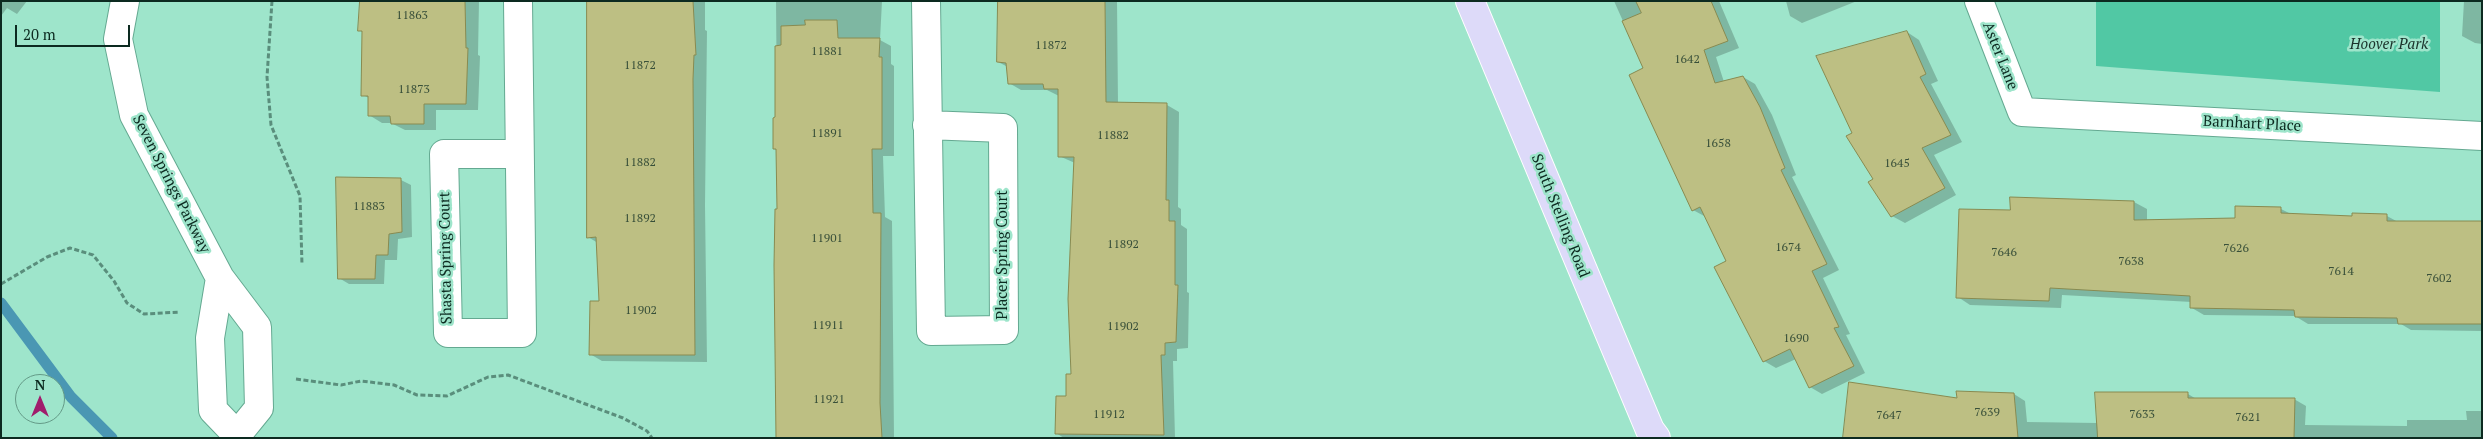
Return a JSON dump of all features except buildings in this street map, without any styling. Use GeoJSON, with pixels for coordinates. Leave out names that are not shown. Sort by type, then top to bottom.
{"type":"FeatureCollection","features":[{"type":"Feature","properties":{"kind":"main road","name":"South Stelling Road"},"geometry":{"type":"LineString","coordinates":[[1470,1],[1647,435]]}},
{"type":"Feature","properties":{"kind":"street","name":"Seven Springs Parkway"},"geometry":{"type":"LineString","coordinates":[[126,1],[118,39],[134,115],[220,278],[257,327],[260,408],[237,436],[212,410],[210,338],[220,278]]}},
{"type":"Feature","properties":{"kind":"street","name":"Shasta Spring Court"},"geometry":{"type":"LineString","coordinates":[[518,1],[518,154],[522,333],[448,333],[444,154],[518,154]]}},
{"type":"Feature","properties":{"kind":"street","name":"Placer Spring Court"},"geometry":{"type":"LineString","coordinates":[[926,1],[927,125],[931,331],[1004,330],[1003,128],[927,125]]}},
{"type":"Feature","properties":{"kind":"street","name":"Aster Lane"},"geometry":{"type":"LineString","coordinates":[[1979,1],[2022,112]]}},
{"type":"Feature","properties":{"kind":"street","name":"Barnhart Place"},"geometry":{"type":"LineString","coordinates":[[2022,112],[2482,136]]}},
{"type":"Feature","properties":{"kind":"path"},"geometry":{"type":"LineString","coordinates":[[272,1],[267,77],[271,125],[300,196],[302,265]]}},
{"type":"Feature","properties":{"kind":"path"},"geometry":{"type":"LineString","coordinates":[[1,284],[47,257],[70,248],[93,255],[114,281],[127,303],[144,314],[181,311]]}},
{"type":"Feature","properties":{"kind":"path"},"geometry":{"type":"LineString","coordinates":[[296,379],[341,385],[362,381],[394,385],[417,395],[447,396],[488,377],[508,375],[623,418],[647,432],[652,438]]}},
{"type":"Feature","properties":{"kind":"green space","name":"Hoover Park"},"geometry":{"type":"Polygon","coordinates":[[[2096,1],[2440,1],[2440,92],[2096,66],[2096,1]]]}},
{"type":"Feature","properties":{"kind":"waterway"},"geometry":{"type":"LineString","coordinates":[[1,303],[71,397],[112,438]]}}]}
